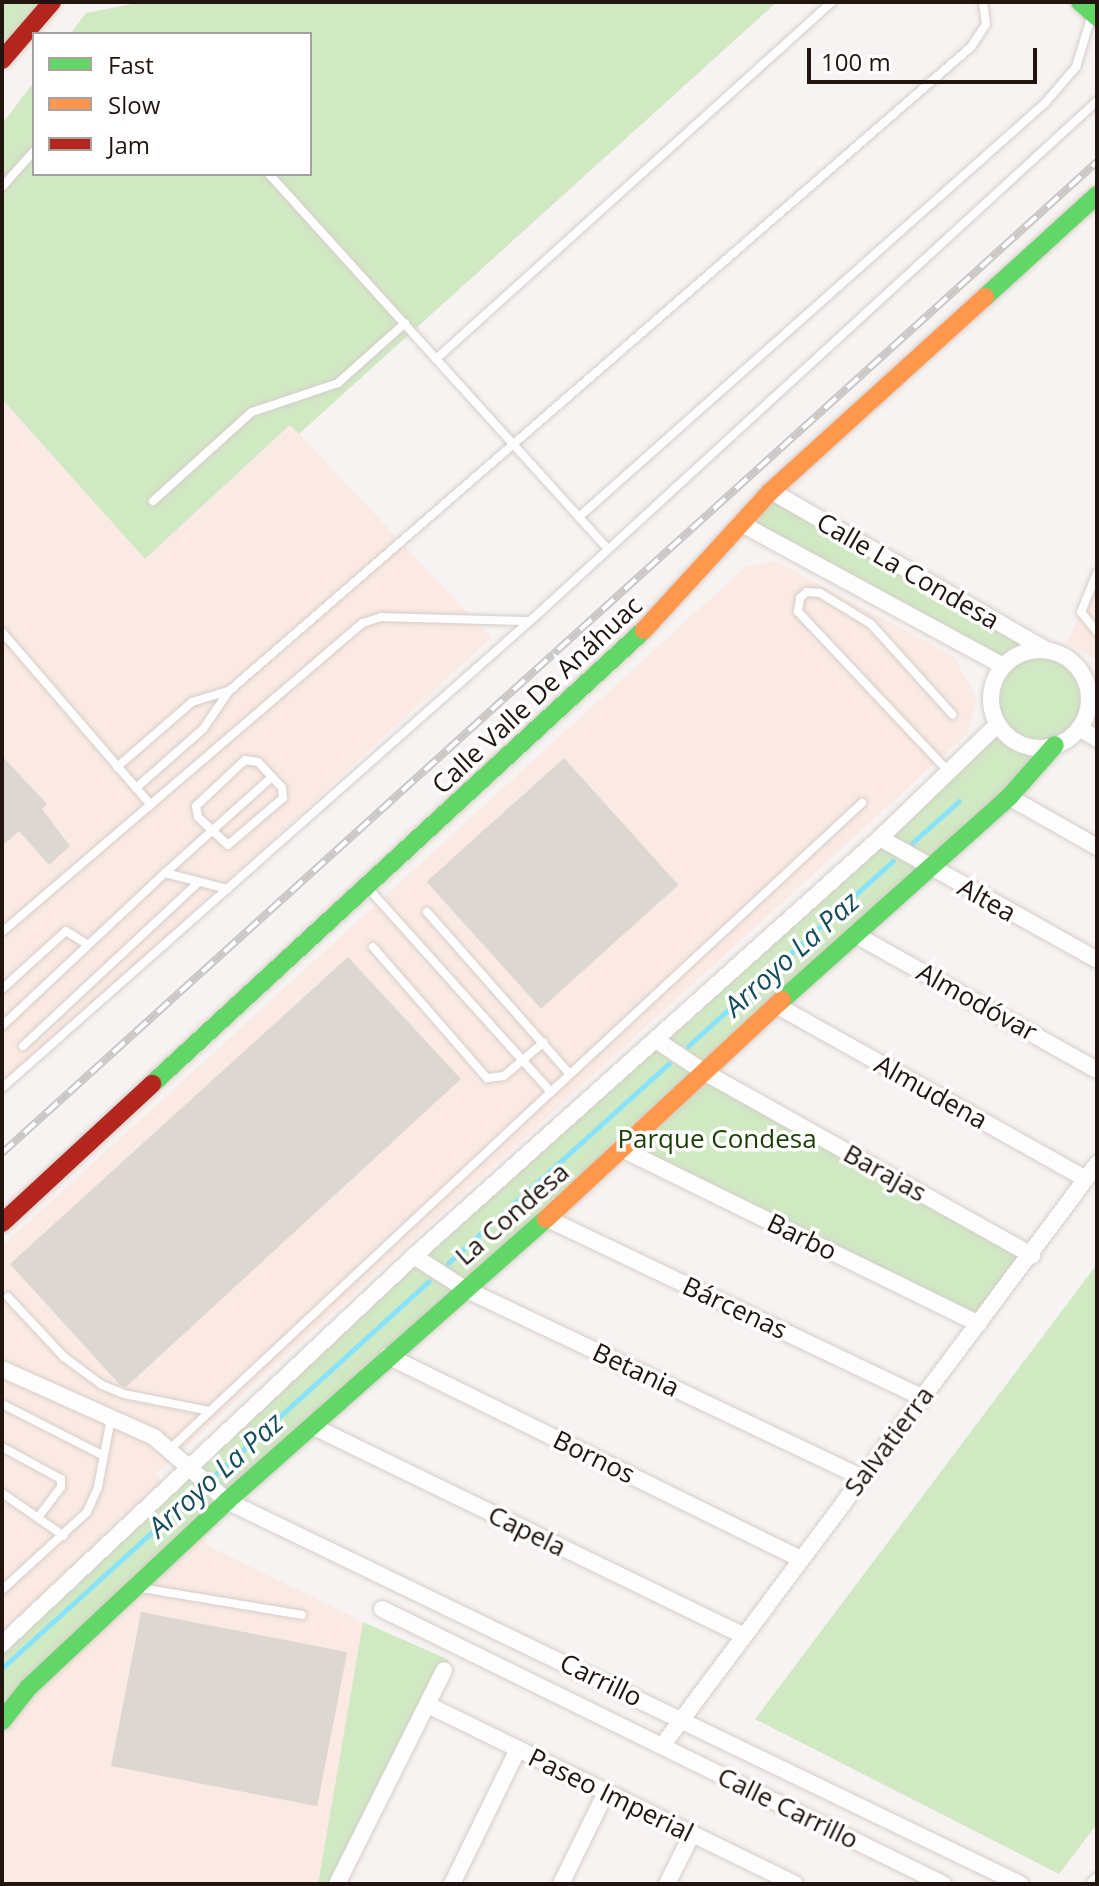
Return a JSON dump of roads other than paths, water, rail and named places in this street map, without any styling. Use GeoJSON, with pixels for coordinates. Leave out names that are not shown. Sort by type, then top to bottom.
{"type":"FeatureCollection","features":[{"type":"Feature","properties":{"kind":"main road"},"geometry":{"type":"LineString","coordinates":[[2,60],[52,2]]}},
{"type":"Feature","properties":{"kind":"main road","name":"Calle Valle De Anáhuac"},"geometry":{"type":"LineString","coordinates":[[2,1223],[669,607],[771,491],[1093,201]]}},
{"type":"Feature","properties":{"kind":"main road","name":"La Condesa"},"geometry":{"type":"LineString","coordinates":[[2,1721],[28,1688],[224,1499],[548,1219],[776,1005],[1009,797],[1055,745]]}},
{"type":"Feature","properties":{"kind":"street","name":"Calle La Condesa"},"geometry":{"type":"LineString","coordinates":[[771,491],[1046,650]]}},
{"type":"Feature","properties":{"kind":"street","name":"Calle La Condesa"},"geometry":{"type":"LineString","coordinates":[[740,523],[1003,666]]}},
{"type":"Feature","properties":{"kind":"street"},"geometry":{"type":"LineString","coordinates":[[1046,650],[1060,654],[1082,673],[1089,701],[1079,728],[1055,745],[1023,744],[998,724],[991,704],[993,684],[1003,666],[1015,656],[1046,650]]}},
{"type":"Feature","properties":{"kind":"street","name":"La Condesa"},"geometry":{"type":"LineString","coordinates":[[2,1644],[192,1470],[414,1256],[880,838],[998,724]]}},
{"type":"Feature","properties":{"kind":"street"},"geometry":{"type":"LineString","coordinates":[[1079,728],[1097,739]]}},
{"type":"Feature","properties":{"kind":"street"},"geometry":{"type":"LineString","coordinates":[[1009,797],[1097,847]]}},
{"type":"Feature","properties":{"kind":"street","name":"Altea"},"geometry":{"type":"LineString","coordinates":[[880,838],[930,869],[1097,960]]}},
{"type":"Feature","properties":{"kind":"street","name":"Almodóvar"},"geometry":{"type":"LineString","coordinates":[[856,935],[1097,1070]]}},
{"type":"Feature","properties":{"kind":"street","name":"Almudena"},"geometry":{"type":"LineString","coordinates":[[776,1005],[1086,1179]]}},
{"type":"Feature","properties":{"kind":"street","name":"Barajas"},"geometry":{"type":"LineString","coordinates":[[656,1040],[704,1072],[1032,1255]]}},
{"type":"Feature","properties":{"kind":"street","name":"Barbo"},"geometry":{"type":"LineString","coordinates":[[624,1150],[979,1324]]}},
{"type":"Feature","properties":{"kind":"street","name":"Salvatierra"},"geometry":{"type":"LineString","coordinates":[[680,1717],[1032,1255],[1097,1164]]}},
{"type":"Feature","properties":{"kind":"street","name":"Bárcenas"},"geometry":{"type":"LineString","coordinates":[[548,1219],[922,1397]]}},
{"type":"Feature","properties":{"kind":"street","name":"Betania"},"geometry":{"type":"LineString","coordinates":[[414,1256],[465,1289],[861,1477]]}},
{"type":"Feature","properties":{"kind":"street","name":"Bornos"},"geometry":{"type":"LineString","coordinates":[[388,1356],[800,1559]]}},
{"type":"Feature","properties":{"kind":"street","name":"Carrillo"},"geometry":{"type":"LineString","coordinates":[[2,1369],[111,1417],[170,1449],[224,1499],[1020,1884]]}},
{"type":"Feature","properties":{"kind":"street","name":"Capela"},"geometry":{"type":"LineString","coordinates":[[312,1426],[742,1635]]}},
{"type":"Feature","properties":{"kind":"street","name":"Calle Carrillo"},"geometry":{"type":"LineString","coordinates":[[382,1609],[943,1884]]}},
{"type":"Feature","properties":{"kind":"street"},"geometry":{"type":"LineString","coordinates":[[337,1884],[444,1670]]}},
{"type":"Feature","properties":{"kind":"street","name":"Paseo Imperial"},"geometry":{"type":"LineString","coordinates":[[428,1705],[692,1834],[777,1880],[795,1884]]}},
{"type":"Feature","properties":{"kind":"street"},"geometry":{"type":"LineString","coordinates":[[662,1746],[680,1717]]}},
{"type":"Feature","properties":{"kind":"street"},"geometry":{"type":"LineString","coordinates":[[452,1884],[518,1749]]}},
{"type":"Feature","properties":{"kind":"street"},"geometry":{"type":"LineString","coordinates":[[561,1884],[606,1792]]}},
{"type":"Feature","properties":{"kind":"street"},"geometry":{"type":"LineString","coordinates":[[667,1884],[692,1834]]}},
{"type":"Feature","properties":{"kind":"lane"},"geometry":{"type":"LineString","coordinates":[[436,359],[832,2]]}},
{"type":"Feature","properties":{"kind":"lane"},"geometry":{"type":"LineString","coordinates":[[136,788],[203,729],[229,691],[971,47],[986,24],[983,2]]}},
{"type":"Feature","properties":{"kind":"lane"},"geometry":{"type":"LineString","coordinates":[[579,517],[1045,103],[1076,67],[1090,11]]}},
{"type":"Feature","properties":{"kind":"lane"},"geometry":{"type":"LineString","coordinates":[[2,1088],[529,621],[606,547],[1097,101]]}},
{"type":"Feature","properties":{"kind":"lane"},"geometry":{"type":"LineString","coordinates":[[2,187],[32,153]]}},
{"type":"Feature","properties":{"kind":"lane"},"geometry":{"type":"LineString","coordinates":[[271,176],[606,547]]}},
{"type":"Feature","properties":{"kind":"lane"},"geometry":{"type":"LineString","coordinates":[[153,501],[252,412],[338,383],[405,323]]}},
{"type":"Feature","properties":{"kind":"lane"},"geometry":{"type":"LineString","coordinates":[[1097,573],[1081,612],[1097,632]]}},
{"type":"Feature","properties":{"kind":"lane"},"geometry":{"type":"LineString","coordinates":[[949,771],[798,612],[800,598],[807,592],[820,593],[871,624],[953,715]]}},
{"type":"Feature","properties":{"kind":"lane"},"geometry":{"type":"LineString","coordinates":[[2,932],[363,623],[382,617],[529,621]]}},
{"type":"Feature","properties":{"kind":"lane"},"geometry":{"type":"LineString","coordinates":[[2,632],[151,805]]}},
{"type":"Feature","properties":{"kind":"lane"},"geometry":{"type":"LineString","coordinates":[[117,767],[192,702],[229,691]]}},
{"type":"Feature","properties":{"kind":"lane"},"geometry":{"type":"LineString","coordinates":[[245,760],[255,761],[272,777],[283,793],[278,806],[232,844],[211,831],[196,806],[245,760]]}},
{"type":"Feature","properties":{"kind":"lane"},"geometry":{"type":"LineString","coordinates":[[2,1026],[272,777]]}},
{"type":"Feature","properties":{"kind":"lane"},"geometry":{"type":"LineString","coordinates":[[170,1449],[862,803]]}},
{"type":"Feature","properties":{"kind":"lane"},"geometry":{"type":"LineString","coordinates":[[165,873],[228,889]]}},
{"type":"Feature","properties":{"kind":"lane"},"geometry":{"type":"LineString","coordinates":[[23,1046],[199,882]]}},
{"type":"Feature","properties":{"kind":"lane"},"geometry":{"type":"LineString","coordinates":[[368,888],[551,1092]]}},
{"type":"Feature","properties":{"kind":"lane"},"geometry":{"type":"LineString","coordinates":[[427,912],[570,1074]]}},
{"type":"Feature","properties":{"kind":"lane"},"geometry":{"type":"LineString","coordinates":[[2,989],[66,931],[88,945]]}},
{"type":"Feature","properties":{"kind":"lane"},"geometry":{"type":"LineString","coordinates":[[373,947],[487,1078],[504,1076],[544,1042]]}},
{"type":"Feature","properties":{"kind":"lane"},"geometry":{"type":"LineString","coordinates":[[8,1297],[64,1357],[102,1385],[124,1394],[210,1411]]}},
{"type":"Feature","properties":{"kind":"lane"},"geometry":{"type":"LineString","coordinates":[[2,1404],[104,1456]]}},
{"type":"Feature","properties":{"kind":"lane"},"geometry":{"type":"LineString","coordinates":[[2,1590],[64,1536],[93,1501],[111,1417]]}},
{"type":"Feature","properties":{"kind":"lane"},"geometry":{"type":"LineString","coordinates":[[2,1447],[61,1479],[61,1487],[38,1517]]}},
{"type":"Feature","properties":{"kind":"lane"},"geometry":{"type":"LineString","coordinates":[[2,1493],[64,1536]]}},
{"type":"Feature","properties":{"kind":"lane"},"geometry":{"type":"LineString","coordinates":[[136,1587],[302,1615]]}},
{"type":"Feature","properties":{"kind":"waterway","name":"Arroyo La Paz"},"geometry":{"type":"LineString","coordinates":[[912,843],[959,801]]}},
{"type":"Feature","properties":{"kind":"waterway","name":"Arroyo La Paz"},"geometry":{"type":"LineString","coordinates":[[688,1046],[893,861]]}},
{"type":"Feature","properties":{"kind":"waterway","name":"Arroyo La Paz"},"geometry":{"type":"LineString","coordinates":[[448,1263],[669,1063]]}},
{"type":"Feature","properties":{"kind":"waterway","name":"Arroyo La Paz"},"geometry":{"type":"LineString","coordinates":[[2,1668],[429,1281]]}},
{"type":"Feature","properties":{"kind":"railway"},"geometry":{"type":"LineString","coordinates":[[2,1153],[1097,162]]}},
{"type":"Feature","properties":{"kind":"park label","name":"Parque Condesa"},"geometry":{"type":"Point","coordinates":[717,1139]}}]}
